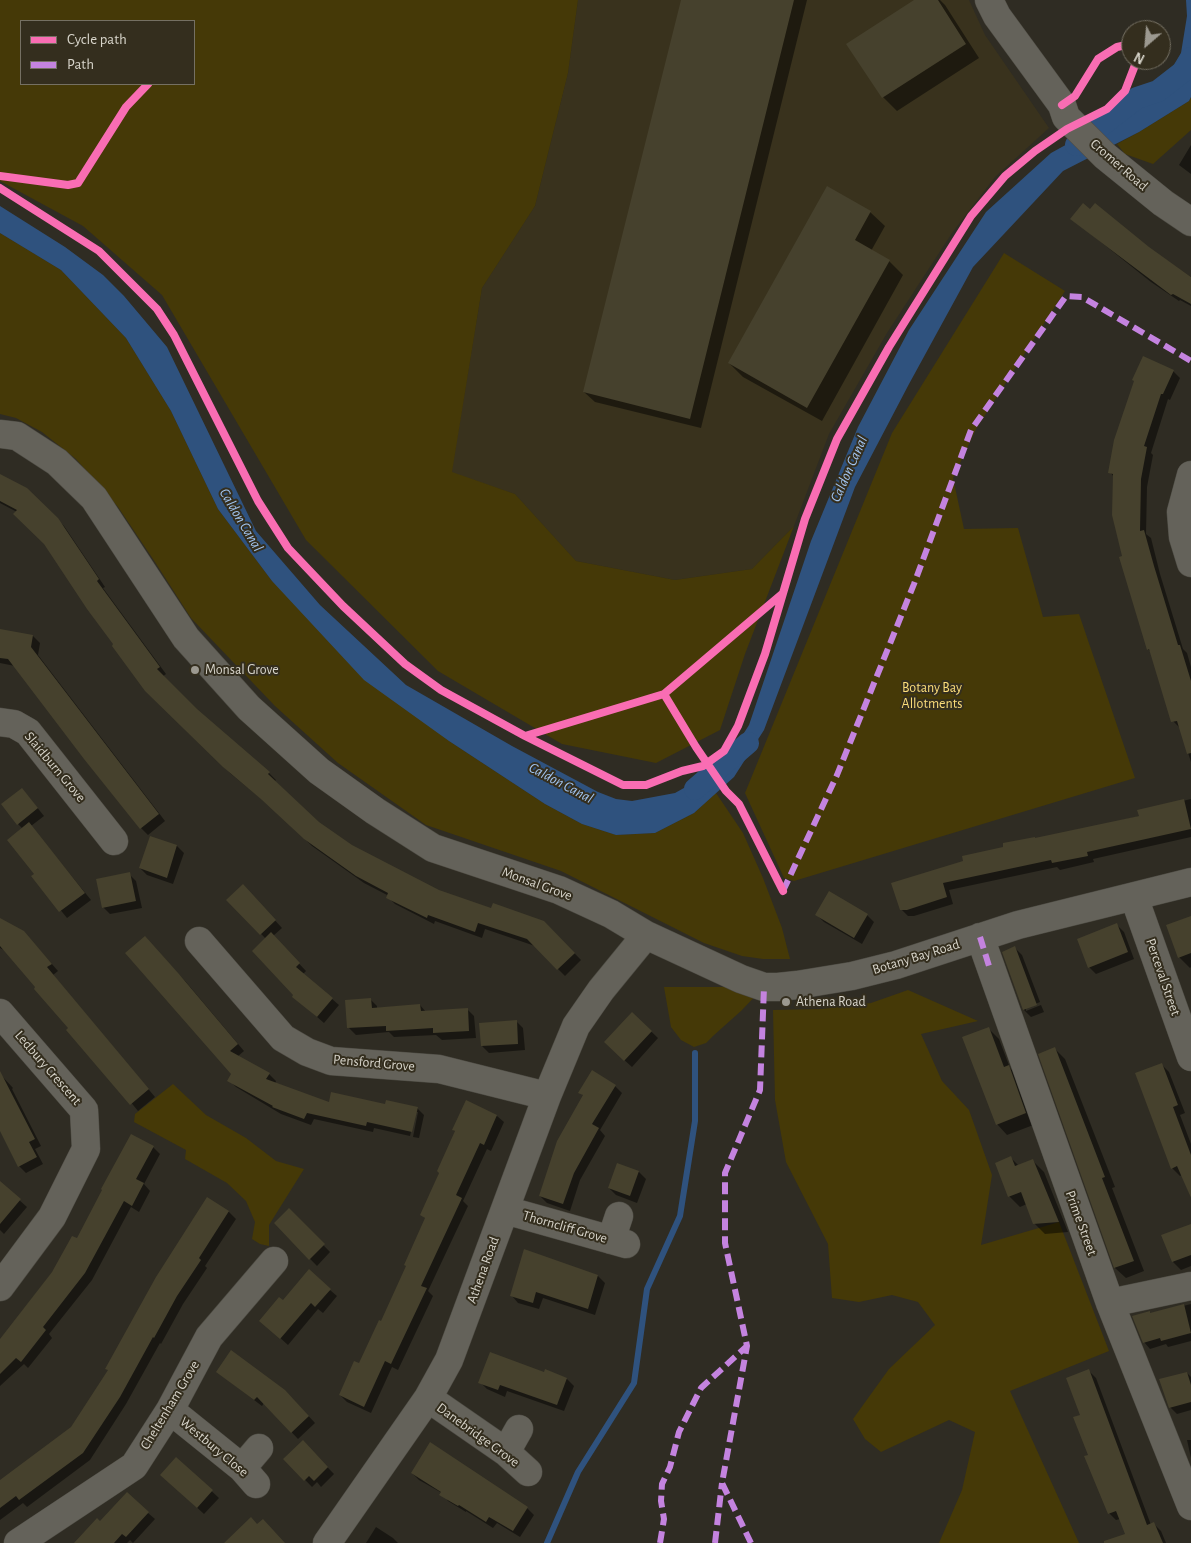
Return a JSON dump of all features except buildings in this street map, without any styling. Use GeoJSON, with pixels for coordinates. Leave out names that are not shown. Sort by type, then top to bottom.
{"type":"FeatureCollection","features":[{"type":"Feature","properties":{"kind":"street","name":"Cromer Road"},"geometry":{"type":"LineString","coordinates":[[989,0],[997,16],[1062,105],[1066,117],[1105,156],[1163,203],[1191,222]]}},
{"type":"Feature","properties":{"kind":"street","name":"Monsal Grove"},"geometry":{"type":"LineString","coordinates":[[0,434],[17,436],[57,462],[94,498],[186,638],[249,708],[320,771],[375,811],[433,848],[559,890],[611,914],[646,935]]}},
{"type":"Feature","properties":{"kind":"street"},"geometry":{"type":"LineString","coordinates":[[1191,475],[1181,512],[1183,537],[1191,564]]}},
{"type":"Feature","properties":{"kind":"street","name":"Slaidburn Grove"},"geometry":{"type":"LineString","coordinates":[[0,722],[14,724],[28,732],[100,834]]}},
{"type":"Feature","properties":{"kind":"street","name":"Botany Bay Road"},"geometry":{"type":"LineString","coordinates":[[646,935],[728,973],[764,987],[797,985],[852,976],[896,965],[1018,925],[1191,882]]}},
{"type":"Feature","properties":{"kind":"street","name":"Perceval Street"},"geometry":{"type":"LineString","coordinates":[[1134,897],[1191,1058]]}},
{"type":"Feature","properties":{"kind":"street","name":"Athena Road"},"geometry":{"type":"LineString","coordinates":[[327,1543],[428,1398],[449,1360],[546,1096],[576,1026],[601,990],[646,935]]}},
{"type":"Feature","properties":{"kind":"street","name":"Prime Street"},"geometry":{"type":"LineString","coordinates":[[980,937],[1110,1303],[1191,1506]]}},
{"type":"Feature","properties":{"kind":"street","name":"Pensford Grove"},"geometry":{"type":"LineString","coordinates":[[212,945],[283,1038],[307,1052],[331,1061],[439,1068],[546,1096]]}},
{"type":"Feature","properties":{"kind":"street","name":"Ledbury Crescent"},"geometry":{"type":"LineString","coordinates":[[0,1013],[84,1110],[86,1149],[52,1216],[1,1284]]}},
{"type":"Feature","properties":{"kind":"street","name":"Thorncliff Grove"},"geometry":{"type":"LineString","coordinates":[[505,1210],[619,1234]]}},
{"type":"Feature","properties":{"kind":"street","name":"Cheltenham Grove"},"geometry":{"type":"LineString","coordinates":[[18,1543],[53,1534],[134,1466],[170,1410],[209,1338],[260,1266]]}},
{"type":"Feature","properties":{"kind":"street"},"geometry":{"type":"LineString","coordinates":[[1110,1303],[1191,1286]]}},
{"type":"Feature","properties":{"kind":"street","name":"Danebridge Grove"},"geometry":{"type":"LineString","coordinates":[[428,1398],[506,1452],[528,1472]]}},
{"type":"Feature","properties":{"kind":"street","name":"Westbury Close"},"geometry":{"type":"LineString","coordinates":[[170,1410],[252,1467]]}},
{"type":"Feature","properties":{"kind":"street"},"geometry":{"type":"LineString","coordinates":[[506,1452],[519,1429]]}},
{"type":"Feature","properties":{"kind":"shaded area"},"geometry":{"type":"Polygon","coordinates":[[[578,0],[969,0],[985,35],[1049,128],[995,177],[952,233],[887,333],[829,434],[794,526],[752,569],[675,580],[576,561],[515,494],[451,473],[482,288],[535,206],[568,73],[578,0]]]}},
{"type":"Feature","properties":{"kind":"green space"},"geometry":{"type":"Polygon","coordinates":[[[0,0],[578,0],[568,73],[535,206],[482,288],[452,472],[515,494],[576,561],[675,580],[752,569],[794,526],[745,654],[720,730],[656,763],[562,744],[438,671],[306,540],[162,295],[83,226],[0,181],[0,0]]]}},
{"type":"Feature","properties":{"kind":"green space"},"geometry":{"type":"Polygon","coordinates":[[[1191,97],[1191,130],[1153,164],[1125,154],[1117,144],[1189,101],[1191,97]]]}},
{"type":"Feature","properties":{"kind":"green space"},"geometry":{"type":"Polygon","coordinates":[[[0,233],[61,270],[126,338],[171,411],[218,509],[272,581],[449,741],[545,804],[582,824],[616,835],[655,833],[694,813],[716,793],[743,833],[782,928],[790,959],[763,959],[742,956],[704,943],[561,871],[426,825],[338,763],[275,706],[191,618],[118,507],[76,459],[42,432],[16,418],[0,414],[0,233]]]}},
{"type":"Feature","properties":{"kind":"green space","name":"Botany Bay Allotments"},"geometry":{"type":"Polygon","coordinates":[[[1004,253],[1065,291],[976,429],[953,478],[964,529],[1018,528],[1043,617],[1079,614],[1135,778],[794,881],[784,878],[745,793],[892,433],[1004,253]]]}},
{"type":"Feature","properties":{"kind":"green space"},"geometry":{"type":"Polygon","coordinates":[[[664,987],[764,987],[706,1043],[694,1047],[681,1040],[671,1027],[664,987]]]}},
{"type":"Feature","properties":{"kind":"green space"},"geometry":{"type":"Polygon","coordinates":[[[908,990],[978,1021],[921,1034],[942,1081],[969,1110],[992,1175],[981,1245],[1059,1222],[1109,1351],[1010,1391],[1079,1543],[939,1543],[962,1490],[975,1432],[949,1420],[881,1452],[865,1439],[853,1419],[889,1369],[935,1325],[918,1302],[892,1295],[859,1302],[832,1298],[828,1244],[786,1162],[775,1100],[773,1010],[822,1009],[871,1003],[908,990]]]}},
{"type":"Feature","properties":{"kind":"green space"},"geometry":{"type":"Polygon","coordinates":[[[173,1084],[206,1115],[246,1138],[276,1161],[304,1169],[269,1225],[269,1246],[260,1244],[252,1239],[255,1222],[246,1201],[227,1183],[185,1159],[186,1150],[134,1122],[135,1114],[173,1084]]]}},
{"type":"Feature","properties":{"kind":"water"},"geometry":{"type":"Polygon","coordinates":[[[1186,0],[1191,0],[1191,97],[1189,101],[1139,132],[1063,171],[973,267],[855,487],[764,730],[734,777],[694,813],[655,833],[616,835],[582,824],[545,804],[449,741],[364,680],[272,581],[218,509],[171,411],[126,338],[61,270],[0,233],[0,206],[65,247],[103,275],[124,296],[167,347],[256,531],[320,605],[406,685],[512,746],[598,792],[616,799],[632,801],[675,793],[723,766],[749,725],[811,541],[858,427],[909,330],[986,212],[1051,153],[1120,115],[1158,91],[1181,53],[1187,16],[1186,0]]]}},
{"type":"Feature","properties":{"kind":"waterway","name":"Caldon Canal"},"geometry":{"type":"LineString","coordinates":[[1076,145],[1137,98],[1158,91],[1185,70],[1191,58]]}},
{"type":"Feature","properties":{"kind":"waterway","name":"Caldon Canal"},"geometry":{"type":"LineString","coordinates":[[695,789],[748,743]]}},
{"type":"Feature","properties":{"kind":"waterway"},"geometry":{"type":"LineString","coordinates":[[547,1543],[578,1472],[634,1383],[647,1289],[680,1216],[695,1121],[695,1053]]}},
{"type":"Feature","properties":{"kind":"marked path"},"geometry":{"type":"LineString","coordinates":[[783,891],[837,775],[914,584],[971,430],[1066,296],[1082,297],[1191,361]]}},
{"type":"Feature","properties":{"kind":"marked path"},"geometry":{"type":"LineString","coordinates":[[980,937],[989,966]]}},
{"type":"Feature","properties":{"kind":"marked path"},"geometry":{"type":"LineString","coordinates":[[751,1543],[722,1483],[747,1346],[725,1243],[725,1173],[760,1090],[764,987]]}},
{"type":"Feature","properties":{"kind":"marked path"},"geometry":{"type":"LineString","coordinates":[[660,1543],[664,1519],[661,1501],[662,1484],[670,1467],[679,1432],[701,1388],[747,1346]]}},
{"type":"Feature","properties":{"kind":"marked path"},"geometry":{"type":"LineString","coordinates":[[715,1543],[722,1483]]}},
{"type":"Feature","properties":{"kind":"cycle path"},"geometry":{"type":"LineString","coordinates":[[1062,105],[1075,96],[1098,59],[1121,46]]}},
{"type":"Feature","properties":{"kind":"cycle path"},"geometry":{"type":"LineString","coordinates":[[0,188],[99,251],[157,309],[174,335],[258,501],[288,548],[343,606],[405,664],[441,690],[525,736],[623,785],[646,785],[682,771],[703,766],[724,751],[738,726],[765,654],[805,519],[837,439],[889,347],[971,216],[1005,176],[1035,151],[1067,129],[1107,109],[1125,91],[1133,70]]}},
{"type":"Feature","properties":{"kind":"cycle path"},"geometry":{"type":"LineString","coordinates":[[0,176],[68,185],[78,183],[126,107],[147,85]]}},
{"type":"Feature","properties":{"kind":"cycle path"},"geometry":{"type":"LineString","coordinates":[[525,736],[664,694],[782,594]]}},
{"type":"Feature","properties":{"kind":"cycle path"},"geometry":{"type":"LineString","coordinates":[[664,694],[696,747],[726,791],[739,804],[783,891]]}},
{"type":"Feature","properties":{"kind":"place","name":"Monsal Grove"},"geometry":{"type":"Point","coordinates":[195,670]}},
{"type":"Feature","properties":{"kind":"place","name":"Athena Road"},"geometry":{"type":"Point","coordinates":[786,1002]}}]}
